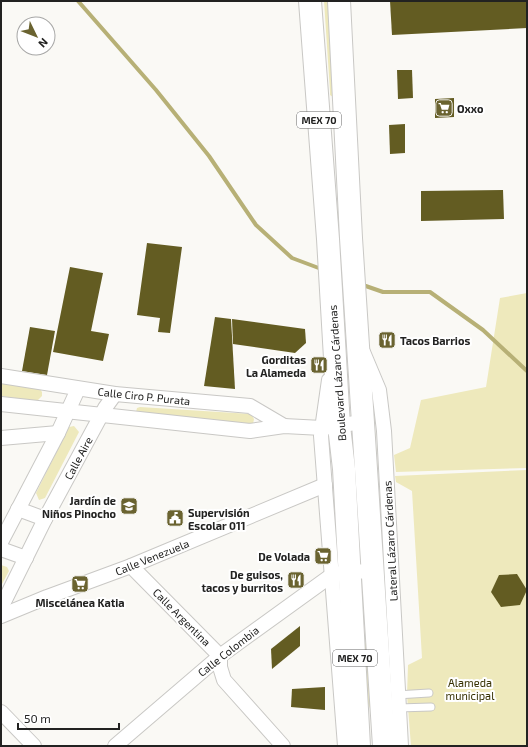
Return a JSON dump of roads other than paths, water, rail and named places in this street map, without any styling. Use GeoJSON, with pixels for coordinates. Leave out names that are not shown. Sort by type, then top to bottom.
{"type":"FeatureCollection","features":[{"type":"Feature","properties":{"kind":"main road","name":"Boulevard Lázaro Cárdenas"},"geometry":{"type":"LineString","coordinates":[[310,1],[334,337],[330,427],[344,469],[341,573],[359,746]]}},
{"type":"Feature","properties":{"kind":"main road","name":"Boulevard Lázaro Cárdenas"},"geometry":{"type":"LineString","coordinates":[[339,1],[362,422],[373,572],[390,705],[384,746]]}},
{"type":"Feature","properties":{"kind":"main road"},"geometry":{"type":"LineString","coordinates":[[328,239],[351,238]]}},
{"type":"Feature","properties":{"kind":"street","name":"Lateral Lázaro Cárdenas"},"geometry":{"type":"LineString","coordinates":[[357,333],[379,390],[384,431],[390,705],[401,746]]}},
{"type":"Feature","properties":{"kind":"street","name":"Calle Ciro P. Purata"},"geometry":{"type":"LineString","coordinates":[[1,376],[114,394],[250,406],[284,426]]}},
{"type":"Feature","properties":{"kind":"street"},"geometry":{"type":"LineString","coordinates":[[3,535],[58,433],[78,389]]}},
{"type":"Feature","properties":{"kind":"street","name":"Calle Aire"},"geometry":{"type":"LineString","coordinates":[[1,608],[45,519],[114,394]]}},
{"type":"Feature","properties":{"kind":"street","name":"Calle Ciro P. Purata"},"geometry":{"type":"LineString","coordinates":[[1,404],[67,413],[250,431],[284,426],[330,427],[362,422]]}},
{"type":"Feature","properties":{"kind":"street"},"geometry":{"type":"LineString","coordinates":[[330,427],[321,436],[325,485],[341,573],[345,746]]}},
{"type":"Feature","properties":{"kind":"street"},"geometry":{"type":"LineString","coordinates":[[1,438],[58,433]]}},
{"type":"Feature","properties":{"kind":"street","name":"Calle Venezuela"},"geometry":{"type":"LineString","coordinates":[[1,616],[47,597],[131,566],[325,485]]}},
{"type":"Feature","properties":{"kind":"street"},"geometry":{"type":"LineString","coordinates":[[18,509],[45,519]]}},
{"type":"Feature","properties":{"kind":"street"},"geometry":{"type":"LineString","coordinates":[[1,549],[26,558]]}},
{"type":"Feature","properties":{"kind":"street","name":"Calle Argentina"},"geometry":{"type":"LineString","coordinates":[[131,566],[220,656],[220,667],[224,680],[283,746]]}},
{"type":"Feature","properties":{"kind":"street"},"geometry":{"type":"LineString","coordinates":[[341,573],[373,572]]}},
{"type":"Feature","properties":{"kind":"street","name":"Calle Colombia"},"geometry":{"type":"LineString","coordinates":[[115,746],[220,656],[341,573]]}},
{"type":"Feature","properties":{"kind":"street"},"geometry":{"type":"LineString","coordinates":[[1,712],[34,746]]}},
{"type":"Feature","properties":{"kind":"lane"},"geometry":{"type":"LineString","coordinates":[[390,705],[429,693]]}},
{"type":"Feature","properties":{"kind":"lane"},"geometry":{"type":"LineString","coordinates":[[390,705],[431,707]]}},
{"type":"Feature","properties":{"kind":"waterway"},"geometry":{"type":"LineString","coordinates":[[78,1],[156,90],[209,156],[256,225],[292,258],[324,270]]}},
{"type":"Feature","properties":{"kind":"waterway"},"geometry":{"type":"LineString","coordinates":[[360,284],[383,292],[430,292],[483,330],[527,371]]}},
{"type":"Feature","properties":{"kind":"place","name":"Oxxo"},"geometry":{"type":"Point","coordinates":[444,108]}},
{"type":"Feature","properties":{"kind":"place","name":"Tacos Barrios"},"geometry":{"type":"Point","coordinates":[387,340]}},
{"type":"Feature","properties":{"kind":"place","name":"Gorditas La Alameda"},"geometry":{"type":"Point","coordinates":[319,365]}},
{"type":"Feature","properties":{"kind":"place","name":"Jardín de Niños Pinocho"},"geometry":{"type":"Point","coordinates":[129,506]}},
{"type":"Feature","properties":{"kind":"place","name":"Supervisión Escolar 011"},"geometry":{"type":"Point","coordinates":[175,518]}},
{"type":"Feature","properties":{"kind":"place","name":"De Volada"},"geometry":{"type":"Point","coordinates":[323,556]}},
{"type":"Feature","properties":{"kind":"place","name":"De guisos, tacos y burritos"},"geometry":{"type":"Point","coordinates":[296,580]}},
{"type":"Feature","properties":{"kind":"place","name":"Miscelánea Katia"},"geometry":{"type":"Point","coordinates":[80,584]}},
{"type":"Feature","properties":{"kind":"park label","name":"Alameda municipal"},"geometry":{"type":"Point","coordinates":[470,688]}}]}
